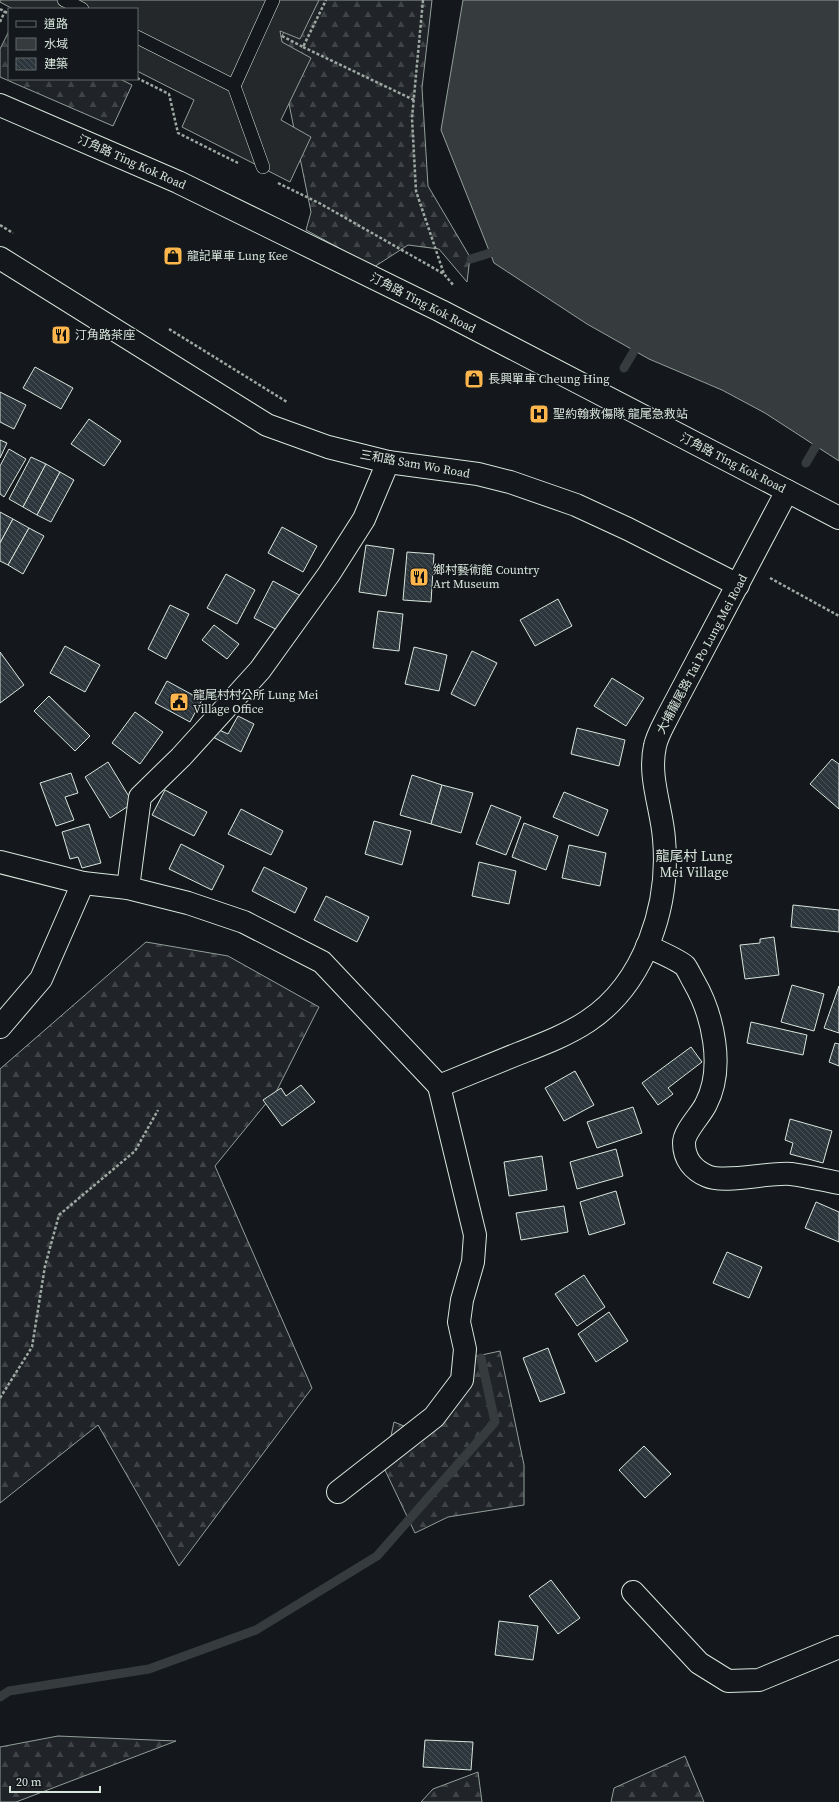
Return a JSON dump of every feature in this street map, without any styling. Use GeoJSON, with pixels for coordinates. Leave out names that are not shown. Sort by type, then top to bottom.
{"type":"FeatureCollection","features":[{"type":"Feature","properties":{"kind":"street","name":"汀角路 Ting Kok Road"},"geometry":{"type":"LineString","coordinates":[[0,104],[178,182],[260,222],[440,311],[839,518]]}},
{"type":"Feature","properties":{"kind":"street","name":"三和路 Sam Wo Road"},"geometry":{"type":"LineString","coordinates":[[0,258],[268,425],[328,447],[388,462],[478,474],[510,482],[576,505],[628,529],[738,585]]}},
{"type":"Feature","properties":{"kind":"street"},"geometry":{"type":"LineString","coordinates":[[128,888],[140,797],[181,757],[260,670],[329,574],[364,519],[388,462]]}},
{"type":"Feature","properties":{"kind":"street","name":"大埔龍尾路 Tai Po Lung Mei Road"},"geometry":{"type":"LineString","coordinates":[[439,1086],[550,1042],[590,1020],[625,986],[647,946],[662,900],[665,875],[664,831],[654,780],[653,764],[655,747],[668,716],[787,491]]}},
{"type":"Feature","properties":{"kind":"street"},"geometry":{"type":"LineString","coordinates":[[0,862],[83,883],[128,888],[188,903],[244,922],[322,962],[439,1086],[474,1235],[473,1262],[462,1300],[459,1322],[465,1349],[462,1380],[434,1417],[338,1492]]}},
{"type":"Feature","properties":{"kind":"street"},"geometry":{"type":"LineString","coordinates":[[0,1027],[41,979],[83,883]]}},
{"type":"Feature","properties":{"kind":"street"},"geometry":{"type":"LineString","coordinates":[[647,946],[684,965],[704,999],[713,1035],[716,1068],[712,1089],[706,1104],[691,1127],[684,1142],[686,1156],[693,1168],[708,1176],[720,1179],[791,1174],[839,1183]]}},
{"type":"Feature","properties":{"kind":"street"},"geometry":{"type":"LineString","coordinates":[[633,1592],[699,1663],[728,1681],[758,1680],[839,1647]]}},
{"type":"Feature","properties":{"kind":"lane"},"geometry":{"type":"LineString","coordinates":[[64,0],[80,8]]}},
{"type":"Feature","properties":{"kind":"lane"},"geometry":{"type":"LineString","coordinates":[[234,86],[273,0]]}},
{"type":"Feature","properties":{"kind":"lane"},"geometry":{"type":"LineString","coordinates":[[138,38],[234,86],[263,167]]}},
{"type":"Feature","properties":{"kind":"path"},"geometry":{"type":"LineString","coordinates":[[303,47],[326,0]]}},
{"type":"Feature","properties":{"kind":"path"},"geometry":{"type":"LineString","coordinates":[[423,0],[412,118],[416,191],[444,274]]}},
{"type":"Feature","properties":{"kind":"path"},"geometry":{"type":"LineString","coordinates":[[0,9],[8,14]]}},
{"type":"Feature","properties":{"kind":"path"},"geometry":{"type":"LineString","coordinates":[[0,22],[5,12]]}},
{"type":"Feature","properties":{"kind":"path"},"geometry":{"type":"LineString","coordinates":[[261,26],[414,100]]}},
{"type":"Feature","properties":{"kind":"path"},"geometry":{"type":"LineString","coordinates":[[138,78],[169,94],[178,133],[240,164]]}},
{"type":"Feature","properties":{"kind":"path"},"geometry":{"type":"LineString","coordinates":[[274,181],[321,204],[444,274],[456,288]]}},
{"type":"Feature","properties":{"kind":"path"},"geometry":{"type":"LineString","coordinates":[[0,225],[20,237]]}},
{"type":"Feature","properties":{"kind":"path"},"geometry":{"type":"LineString","coordinates":[[166,328],[292,405]]}},
{"type":"Feature","properties":{"kind":"path"},"geometry":{"type":"LineString","coordinates":[[767,576],[839,616]]}},
{"type":"Feature","properties":{"kind":"path"},"geometry":{"type":"LineString","coordinates":[[0,1398],[32,1347],[45,1266],[60,1215],[135,1151],[158,1110]]}},
{"type":"Feature","properties":{"kind":"green space"},"geometry":{"type":"Polygon","coordinates":[[[301,0],[432,0],[422,88],[428,186],[470,257],[467,282],[439,249],[408,245],[374,267],[306,230],[311,212],[277,45],[301,0]]]}},
{"type":"Feature","properties":{"kind":"green space"},"geometry":{"type":"Polygon","coordinates":[[[8,33],[8,80],[122,80],[132,85],[113,126],[0,77],[0,49],[8,33]]]}},
{"type":"Feature","properties":{"kind":"green space"},"geometry":{"type":"Polygon","coordinates":[[[146,942],[228,956],[319,1007],[277,1090],[215,1166],[312,1388],[179,1566],[98,1425],[0,1503],[0,1069],[146,942]]]}},
{"type":"Feature","properties":{"kind":"green space"},"geometry":{"type":"Polygon","coordinates":[[[500,1351],[524,1465],[524,1505],[448,1517],[415,1533],[384,1468],[394,1422],[424,1434],[463,1359],[500,1351]]]}},
{"type":"Feature","properties":{"kind":"green space"},"geometry":{"type":"Polygon","coordinates":[[[58,1736],[176,1741],[16,1802],[0,1802],[0,1747],[58,1736]]]}},
{"type":"Feature","properties":{"kind":"green space"},"geometry":{"type":"Polygon","coordinates":[[[685,1756],[704,1802],[611,1802],[614,1788],[685,1756]]]}},
{"type":"Feature","properties":{"kind":"green space"},"geometry":{"type":"Polygon","coordinates":[[[478,1772],[482,1802],[421,1802],[433,1789],[478,1772]]]}},
{"type":"Feature","properties":{"kind":"shaded area"},"geometry":{"type":"Polygon","coordinates":[[[0,0],[319,0],[300,39],[280,31],[282,42],[311,58],[281,120],[311,137],[290,182],[182,127],[194,100],[138,72],[138,8],[11,8],[0,2],[0,0]]]}},
{"type":"Feature","properties":{"kind":"water"},"geometry":{"type":"Polygon","coordinates":[[[463,0],[839,0],[839,461],[765,413],[722,390],[649,359],[587,324],[494,263],[441,130],[463,0]]]}},
{"type":"Feature","properties":{"kind":"building"},"geometry":{"type":"Polygon","coordinates":[[[35,367],[73,388],[61,409],[23,388],[35,367]]]}},
{"type":"Feature","properties":{"kind":"building"},"geometry":{"type":"Polygon","coordinates":[[[0,392],[26,405],[14,429],[0,422],[0,392]]]}},
{"type":"Feature","properties":{"kind":"building"},"geometry":{"type":"Polygon","coordinates":[[[89,419],[121,441],[104,466],[71,444],[89,419]]]}},
{"type":"Feature","properties":{"kind":"building"},"geometry":{"type":"Polygon","coordinates":[[[0,440],[7,443],[0,458],[0,440]]]}},
{"type":"Feature","properties":{"kind":"building"},"geometry":{"type":"Polygon","coordinates":[[[9,449],[26,459],[4,497],[0,494],[0,466],[9,449]]]}},
{"type":"Feature","properties":{"kind":"building"},"geometry":{"type":"Polygon","coordinates":[[[31,457],[46,464],[23,507],[9,499],[31,457]]]}},
{"type":"Feature","properties":{"kind":"building"},"geometry":{"type":"Polygon","coordinates":[[[46,464],[60,472],[37,515],[23,507],[46,464]]]}},
{"type":"Feature","properties":{"kind":"building"},"geometry":{"type":"Polygon","coordinates":[[[60,472],[74,480],[51,522],[37,515],[60,472]]]}},
{"type":"Feature","properties":{"kind":"building"},"geometry":{"type":"Polygon","coordinates":[[[0,512],[13,519],[0,543],[0,512]]]}},
{"type":"Feature","properties":{"kind":"building"},"geometry":{"type":"Polygon","coordinates":[[[13,519],[29,528],[8,565],[0,561],[0,543],[13,519]]]}},
{"type":"Feature","properties":{"kind":"building"},"geometry":{"type":"Polygon","coordinates":[[[282,527],[317,546],[303,572],[268,553],[282,527]]]}},
{"type":"Feature","properties":{"kind":"building"},"geometry":{"type":"Polygon","coordinates":[[[29,528],[44,536],[23,574],[8,565],[29,528]]]}},
{"type":"Feature","properties":{"kind":"building"},"geometry":{"type":"Polygon","coordinates":[[[366,545],[394,549],[386,596],[359,592],[366,545]]]}},
{"type":"Feature","properties":{"kind":"building","name":"鄉村藝術館 Country Art Museum"},"geometry":{"type":"Polygon","coordinates":[[[407,552],[434,554],[431,602],[403,600],[407,552]]]}},
{"type":"Feature","properties":{"kind":"building"},"geometry":{"type":"Polygon","coordinates":[[[226,574],[255,590],[237,624],[207,608],[226,574]]]}},
{"type":"Feature","properties":{"kind":"building"},"geometry":{"type":"Polygon","coordinates":[[[273,581],[301,596],[281,632],[254,618],[273,581]]]}},
{"type":"Feature","properties":{"kind":"building"},"geometry":{"type":"Polygon","coordinates":[[[558,599],[572,626],[535,646],[520,620],[558,599]]]}},
{"type":"Feature","properties":{"kind":"building"},"geometry":{"type":"Polygon","coordinates":[[[170,605],[189,614],[166,659],[148,649],[170,605]]]}},
{"type":"Feature","properties":{"kind":"building"},"geometry":{"type":"Polygon","coordinates":[[[378,611],[403,614],[399,651],[373,648],[378,611]]]}},
{"type":"Feature","properties":{"kind":"building"},"geometry":{"type":"Polygon","coordinates":[[[214,625],[239,644],[227,659],[202,640],[214,625]]]}},
{"type":"Feature","properties":{"kind":"building"},"geometry":{"type":"Polygon","coordinates":[[[65,646],[100,665],[85,692],[50,673],[65,646]]]}},
{"type":"Feature","properties":{"kind":"building"},"geometry":{"type":"Polygon","coordinates":[[[414,647],[447,655],[439,691],[405,684],[414,647]]]}},
{"type":"Feature","properties":{"kind":"building"},"geometry":{"type":"Polygon","coordinates":[[[472,651],[497,663],[475,706],[451,694],[472,651]]]}},
{"type":"Feature","properties":{"kind":"building"},"geometry":{"type":"Polygon","coordinates":[[[0,652],[24,685],[0,703],[0,652]]]}},
{"type":"Feature","properties":{"kind":"building"},"geometry":{"type":"Polygon","coordinates":[[[612,678],[644,698],[626,726],[594,706],[612,678]]]}},
{"type":"Feature","properties":{"kind":"building","name":"龍尾村村公所 Lung Mei Village Office"},"geometry":{"type":"Polygon","coordinates":[[[167,681],[202,700],[190,722],[155,703],[167,681]]]}},
{"type":"Feature","properties":{"kind":"building"},"geometry":{"type":"Polygon","coordinates":[[[49,696],[90,736],[75,751],[34,711],[49,696]]]}},
{"type":"Feature","properties":{"kind":"building"},"geometry":{"type":"Polygon","coordinates":[[[135,712],[163,732],[140,764],[112,743],[135,712]]]}},
{"type":"Feature","properties":{"kind":"building"},"geometry":{"type":"Polygon","coordinates":[[[238,716],[254,724],[241,752],[213,737],[217,729],[228,734],[238,716]]]}},
{"type":"Feature","properties":{"kind":"building"},"geometry":{"type":"Polygon","coordinates":[[[577,728],[625,740],[619,766],[571,754],[577,728]]]}},
{"type":"Feature","properties":{"kind":"building"},"geometry":{"type":"Polygon","coordinates":[[[832,759],[839,764],[839,809],[810,784],[832,759]]]}},
{"type":"Feature","properties":{"kind":"building"},"geometry":{"type":"Polygon","coordinates":[[[108,762],[133,803],[110,818],[85,777],[108,762]]]}},
{"type":"Feature","properties":{"kind":"building"},"geometry":{"type":"Polygon","coordinates":[[[71,773],[78,793],[65,797],[74,820],[56,826],[40,783],[71,773]]]}},
{"type":"Feature","properties":{"kind":"building"},"geometry":{"type":"Polygon","coordinates":[[[412,775],[442,785],[431,824],[400,815],[412,775]]]}},
{"type":"Feature","properties":{"kind":"building"},"geometry":{"type":"Polygon","coordinates":[[[442,785],[473,793],[461,833],[431,824],[442,785]]]}},
{"type":"Feature","properties":{"kind":"building"},"geometry":{"type":"Polygon","coordinates":[[[165,790],[207,812],[194,836],[152,815],[165,790]]]}},
{"type":"Feature","properties":{"kind":"building"},"geometry":{"type":"Polygon","coordinates":[[[564,792],[608,810],[598,836],[553,817],[564,792]]]}},
{"type":"Feature","properties":{"kind":"building"},"geometry":{"type":"Polygon","coordinates":[[[491,805],[521,817],[506,855],[476,844],[491,805]]]}},
{"type":"Feature","properties":{"kind":"building"},"geometry":{"type":"Polygon","coordinates":[[[241,809],[283,831],[271,855],[228,834],[241,809]]]}},
{"type":"Feature","properties":{"kind":"building"},"geometry":{"type":"Polygon","coordinates":[[[374,821],[411,831],[402,865],[365,854],[374,821]]]}},
{"type":"Feature","properties":{"kind":"building"},"geometry":{"type":"Polygon","coordinates":[[[524,823],[558,836],[546,870],[512,857],[524,823]]]}},
{"type":"Feature","properties":{"kind":"building"},"geometry":{"type":"Polygon","coordinates":[[[89,824],[101,863],[82,868],[78,857],[70,859],[62,832],[89,824]]]}},
{"type":"Feature","properties":{"kind":"building"},"geometry":{"type":"Polygon","coordinates":[[[181,844],[224,866],[212,890],[169,869],[181,844]]]}},
{"type":"Feature","properties":{"kind":"building"},"geometry":{"type":"Polygon","coordinates":[[[569,845],[606,853],[600,886],[562,878],[569,845]]]}},
{"type":"Feature","properties":{"kind":"building"},"geometry":{"type":"Polygon","coordinates":[[[479,862],[516,871],[509,904],[472,896],[479,862]]]}},
{"type":"Feature","properties":{"kind":"building"},"geometry":{"type":"Polygon","coordinates":[[[264,867],[307,888],[295,913],[252,891],[264,867]]]}},
{"type":"Feature","properties":{"kind":"building"},"geometry":{"type":"Polygon","coordinates":[[[326,896],[369,917],[357,942],[314,920],[326,896]]]}},
{"type":"Feature","properties":{"kind":"building"},"geometry":{"type":"Polygon","coordinates":[[[793,905],[839,910],[839,932],[791,927],[793,905]]]}},
{"type":"Feature","properties":{"kind":"building"},"geometry":{"type":"Polygon","coordinates":[[[774,937],[779,975],[745,979],[740,945],[760,943],[760,939],[774,937]]]}},
{"type":"Feature","properties":{"kind":"building"},"geometry":{"type":"Polygon","coordinates":[[[792,985],[824,994],[814,1031],[781,1022],[792,985]]]}},
{"type":"Feature","properties":{"kind":"building"},"geometry":{"type":"Polygon","coordinates":[[[839,986],[839,1033],[824,1028],[839,986]]]}},
{"type":"Feature","properties":{"kind":"building"},"geometry":{"type":"Polygon","coordinates":[[[751,1022],[807,1035],[803,1055],[747,1043],[751,1022]]]}},
{"type":"Feature","properties":{"kind":"building"},"geometry":{"type":"Polygon","coordinates":[[[835,1043],[839,1044],[839,1066],[829,1062],[835,1043]]]}},
{"type":"Feature","properties":{"kind":"building"},"geometry":{"type":"Polygon","coordinates":[[[691,1047],[702,1062],[668,1088],[673,1094],[658,1105],[642,1083],[691,1047]]]}},
{"type":"Feature","properties":{"kind":"building"},"geometry":{"type":"Polygon","coordinates":[[[575,1071],[594,1105],[564,1121],[545,1088],[575,1071]]]}},
{"type":"Feature","properties":{"kind":"building"},"geometry":{"type":"Polygon","coordinates":[[[301,1085],[315,1102],[282,1126],[263,1100],[281,1088],[286,1096],[301,1085]]]}},
{"type":"Feature","properties":{"kind":"building"},"geometry":{"type":"Polygon","coordinates":[[[633,1107],[642,1133],[597,1148],[587,1122],[633,1107]]]}},
{"type":"Feature","properties":{"kind":"building"},"geometry":{"type":"Polygon","coordinates":[[[790,1119],[832,1131],[823,1163],[790,1154],[793,1143],[785,1140],[790,1119]]]}},
{"type":"Feature","properties":{"kind":"building"},"geometry":{"type":"Polygon","coordinates":[[[616,1149],[623,1176],[577,1189],[570,1162],[616,1149]]]}},
{"type":"Feature","properties":{"kind":"building"},"geometry":{"type":"Polygon","coordinates":[[[542,1156],[547,1190],[509,1196],[504,1162],[542,1156]]]}},
{"type":"Feature","properties":{"kind":"building"},"geometry":{"type":"Polygon","coordinates":[[[616,1191],[625,1224],[589,1235],[580,1202],[616,1191]]]}},
{"type":"Feature","properties":{"kind":"building"},"geometry":{"type":"Polygon","coordinates":[[[816,1202],[839,1212],[839,1242],[805,1228],[816,1202]]]}},
{"type":"Feature","properties":{"kind":"building"},"geometry":{"type":"Polygon","coordinates":[[[564,1206],[568,1232],[521,1240],[516,1213],[564,1206]]]}},
{"type":"Feature","properties":{"kind":"building"},"geometry":{"type":"Polygon","coordinates":[[[727,1252],[762,1267],[749,1298],[713,1283],[727,1252]]]}},
{"type":"Feature","properties":{"kind":"building"},"geometry":{"type":"Polygon","coordinates":[[[584,1275],[605,1307],[577,1326],[555,1294],[584,1275]]]}},
{"type":"Feature","properties":{"kind":"building"},"geometry":{"type":"Polygon","coordinates":[[[609,1312],[628,1341],[596,1362],[578,1334],[609,1312]]]}},
{"type":"Feature","properties":{"kind":"building"},"geometry":{"type":"Polygon","coordinates":[[[548,1348],[565,1393],[540,1402],[523,1358],[548,1348]]]}},
{"type":"Feature","properties":{"kind":"building"},"geometry":{"type":"Polygon","coordinates":[[[644,1446],[671,1474],[645,1498],[619,1470],[644,1446]]]}},
{"type":"Feature","properties":{"kind":"building"},"geometry":{"type":"Polygon","coordinates":[[[551,1580],[580,1618],[558,1634],[529,1596],[551,1580]]]}},
{"type":"Feature","properties":{"kind":"building"},"geometry":{"type":"Polygon","coordinates":[[[499,1621],[538,1626],[533,1660],[495,1655],[499,1621]]]}},
{"type":"Feature","properties":{"kind":"building"},"geometry":{"type":"Polygon","coordinates":[[[425,1740],[473,1742],[471,1770],[423,1767],[425,1740]]]}},
{"type":"Feature","properties":{"kind":"waterway"},"geometry":{"type":"LineString","coordinates":[[471,259],[490,253]]}},
{"type":"Feature","properties":{"kind":"waterway"},"geometry":{"type":"LineString","coordinates":[[624,368],[634,351]]}},
{"type":"Feature","properties":{"kind":"waterway"},"geometry":{"type":"LineString","coordinates":[[806,463],[816,446]]}},
{"type":"Feature","properties":{"kind":"waterway"},"geometry":{"type":"LineString","coordinates":[[0,1697],[9,1691],[149,1669],[256,1630],[377,1556],[495,1422],[481,1358]]}},
{"type":"Feature","properties":{"kind":"place","name":"龍記單車 Lung Kee"},"geometry":{"type":"Point","coordinates":[173,256]}},
{"type":"Feature","properties":{"kind":"place","name":"汀角路茶座"},"geometry":{"type":"Point","coordinates":[61,335]}},
{"type":"Feature","properties":{"kind":"place","name":"長興單車 Cheung Hing"},"geometry":{"type":"Point","coordinates":[474,379]}},
{"type":"Feature","properties":{"kind":"place","name":"聖約翰救傷隊 龍尾急救站"},"geometry":{"type":"Point","coordinates":[539,414]}},
{"type":"Feature","properties":{"kind":"place","name":"鄉村藝術館 Country Art Museum"},"geometry":{"type":"Point","coordinates":[419,577]}},
{"type":"Feature","properties":{"kind":"place","name":"龍尾村村公所 Lung Mei Village Office"},"geometry":{"type":"Point","coordinates":[179,702]}},
{"type":"Feature","properties":{"kind":"district","name":"龍尾村 Lung Mei Village"},"geometry":{"type":"Point","coordinates":[694,864]}}]}
